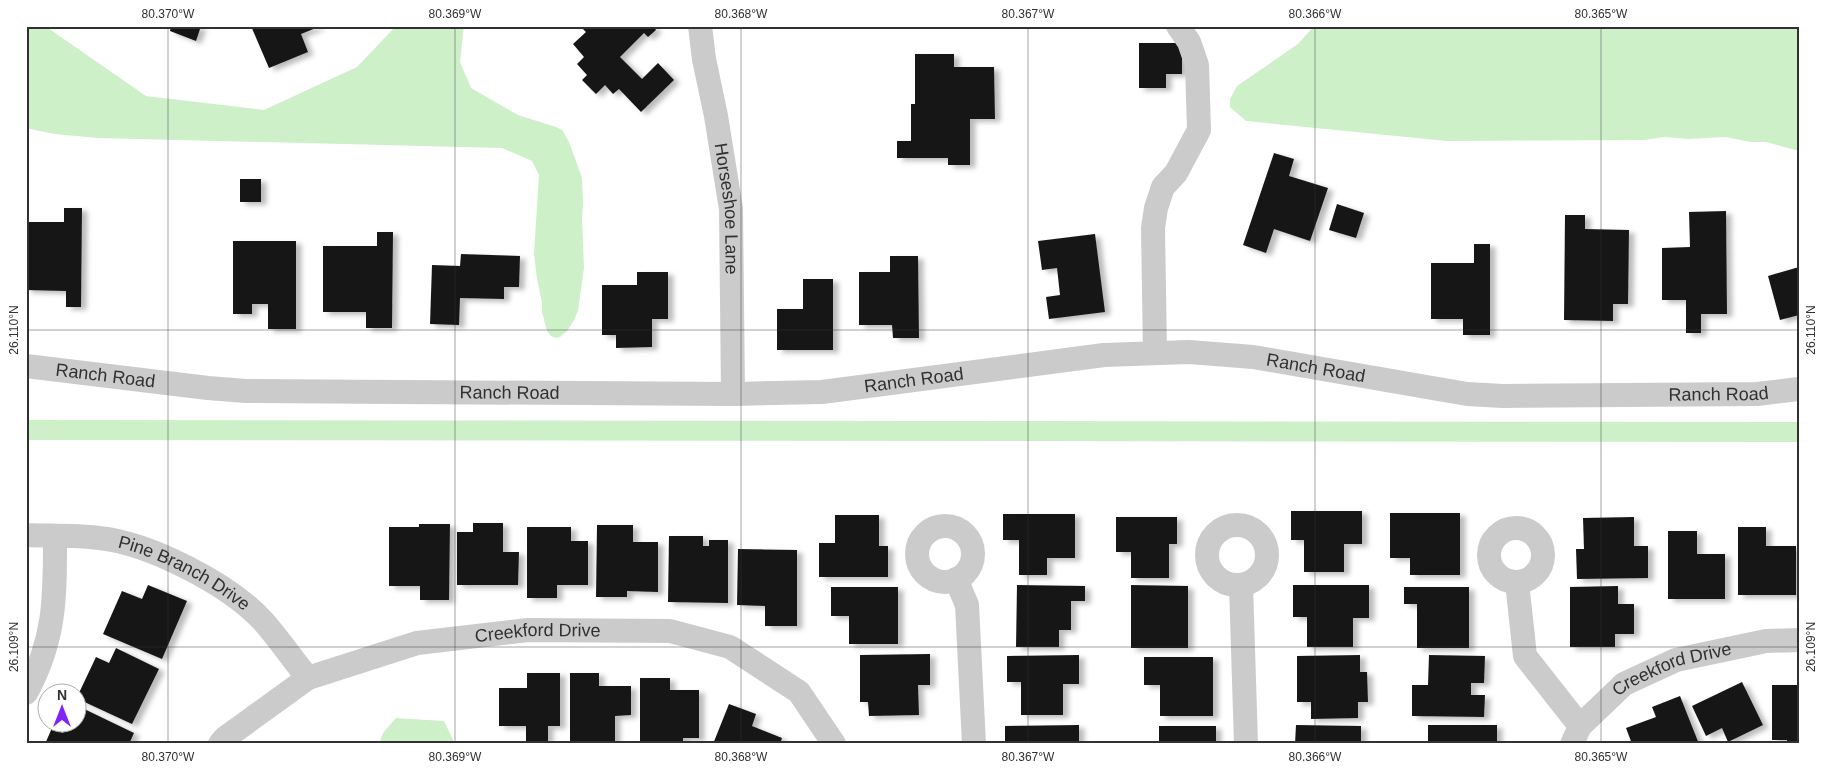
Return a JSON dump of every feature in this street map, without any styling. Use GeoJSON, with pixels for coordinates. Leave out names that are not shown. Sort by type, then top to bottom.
{"type":"FeatureCollection","features":[{"type":"Feature","properties":{"kind":"street","name":"Horseshoe Lane"},"geometry":{"type":"LineString","coordinates":[[700,26],[704,59],[716,116],[731,209],[733,394]]}},
{"type":"Feature","properties":{"kind":"street"},"geometry":{"type":"LineString","coordinates":[[1155,352],[1153,228],[1156,208],[1163,187],[1176,173],[1199,130],[1197,65],[1190,42],[1178,26]]}},
{"type":"Feature","properties":{"kind":"street","name":"Ranch Road"},"geometry":{"type":"LineString","coordinates":[[26,366],[246,391],[733,394],[822,392],[1104,355],[1155,352],[1216,353],[1253,357],[1467,394],[1503,396],[1757,394],[1799,389]]}},
{"type":"Feature","properties":{"kind":"street","name":"Pine Branch Drive"},"geometry":{"type":"LineString","coordinates":[[26,535],[100,538],[144,549],[190,569],[230,592],[263,620],[308,678]]}},
{"type":"Feature","properties":{"kind":"street"},"geometry":{"type":"LineString","coordinates":[[26,692],[48,642],[54,604],[55,536]]}},
{"type":"Feature","properties":{"kind":"street"},"geometry":{"type":"LineString","coordinates":[[956,579],[967,605],[974,744]]}},
{"type":"Feature","properties":{"kind":"street"},"geometry":{"type":"LineString","coordinates":[[1517,582],[1525,656],[1576,735]]}},
{"type":"Feature","properties":{"kind":"street"},"geometry":{"type":"LineString","coordinates":[[1241,585],[1246,744]]}},
{"type":"Feature","properties":{"kind":"street","name":"Creekford Drive"},"geometry":{"type":"LineString","coordinates":[[222,741],[308,678],[417,643],[528,630],[670,632],[730,647],[798,692],[834,744]]}},
{"type":"Feature","properties":{"kind":"street","name":"Creekford Drive"},"geometry":{"type":"LineString","coordinates":[[1576,735],[1624,684],[1676,660],[1766,641],[1799,640]]}},
{"type":"Feature","properties":{"kind":"shaded area"},"geometry":{"type":"Polygon","coordinates":[[[26,26],[45,26],[146,96],[264,110],[357,67],[396,26],[464,26],[460,62],[471,88],[518,115],[562,130],[569,142],[582,178],[583,204],[584,268],[578,311],[573,322],[567,331],[556,338],[547,331],[542,312],[534,254],[539,175],[532,161],[502,148],[98,138],[54,134],[26,128],[26,26]]]}},
{"type":"Feature","properties":{"kind":"shaded area"},"geometry":{"type":"Polygon","coordinates":[[[1314,26],[1799,26],[1799,151],[1766,142],[1750,142],[1726,137],[1689,139],[1665,137],[1644,140],[1447,141],[1246,121],[1230,107],[1230,99],[1237,86],[1298,44],[1314,26]]]}},
{"type":"Feature","properties":{"kind":"shaded area"},"geometry":{"type":"Polygon","coordinates":[[[396,718],[444,721],[455,744],[379,744],[383,733],[396,718]]]}},
{"type":"Feature","properties":{"kind":"building"},"geometry":{"type":"Polygon","coordinates":[[[171,26],[201,26],[196,41],[170,31],[171,26]]]}},
{"type":"Feature","properties":{"kind":"building"},"geometry":{"type":"Polygon","coordinates":[[[251,26],[321,26],[301,34],[308,52],[269,68],[251,26]]]}},
{"type":"Feature","properties":{"kind":"building"},"geometry":{"type":"Polygon","coordinates":[[[580,26],[653,26],[656,30],[648,37],[644,33],[620,57],[642,79],[658,63],[674,80],[641,112],[619,89],[613,94],[605,85],[596,94],[582,80],[587,75],[577,64],[584,57],[573,44],[586,32],[580,26]]]}},
{"type":"Feature","properties":{"kind":"building"},"geometry":{"type":"Polygon","coordinates":[[[1139,43],[1182,43],[1182,74],[1166,74],[1166,88],[1139,88],[1139,43]]]}},
{"type":"Feature","properties":{"kind":"building"},"geometry":{"type":"Polygon","coordinates":[[[915,54],[954,54],[954,67],[994,67],[995,119],[970,119],[970,165],[948,165],[948,158],[897,158],[897,141],[911,141],[911,104],[915,104],[915,54]]]}},
{"type":"Feature","properties":{"kind":"building"},"geometry":{"type":"Polygon","coordinates":[[[1274,153],[1294,159],[1289,176],[1328,188],[1310,241],[1274,229],[1266,253],[1243,245],[1274,153]]]}},
{"type":"Feature","properties":{"kind":"building"},"geometry":{"type":"Polygon","coordinates":[[[240,179],[261,179],[261,202],[240,202],[240,179]]]}},
{"type":"Feature","properties":{"kind":"building"},"geometry":{"type":"Polygon","coordinates":[[[1337,204],[1364,213],[1356,238],[1329,230],[1337,204]]]}},
{"type":"Feature","properties":{"kind":"building"},"geometry":{"type":"Polygon","coordinates":[[[64,208],[82,208],[81,307],[66,307],[66,291],[26,290],[26,222],[64,222],[64,208]]]}},
{"type":"Feature","properties":{"kind":"building"},"geometry":{"type":"Polygon","coordinates":[[[1726,211],[1727,314],[1701,314],[1701,333],[1686,333],[1686,300],[1662,300],[1662,248],[1690,247],[1689,212],[1726,211]]]}},
{"type":"Feature","properties":{"kind":"building"},"geometry":{"type":"Polygon","coordinates":[[[1565,215],[1585,215],[1585,229],[1629,230],[1628,304],[1613,304],[1613,321],[1564,320],[1565,215]]]}},
{"type":"Feature","properties":{"kind":"building"},"geometry":{"type":"Polygon","coordinates":[[[377,232],[393,232],[392,328],[366,328],[366,312],[323,312],[323,246],[377,246],[377,232]]]}},
{"type":"Feature","properties":{"kind":"building"},"geometry":{"type":"Polygon","coordinates":[[[1095,234],[1105,312],[1049,319],[1046,297],[1060,295],[1057,268],[1042,270],[1038,241],[1095,234]]]}},
{"type":"Feature","properties":{"kind":"building"},"geometry":{"type":"Polygon","coordinates":[[[233,241],[296,241],[296,329],[268,329],[268,304],[252,304],[252,314],[233,314],[233,241]]]}},
{"type":"Feature","properties":{"kind":"building"},"geometry":{"type":"Polygon","coordinates":[[[1474,244],[1490,244],[1490,335],[1463,335],[1463,319],[1431,319],[1431,263],[1474,263],[1474,244]]]}},
{"type":"Feature","properties":{"kind":"building"},"geometry":{"type":"Polygon","coordinates":[[[461,254],[520,256],[519,287],[504,287],[504,299],[460,298],[459,325],[430,324],[432,265],[460,266],[461,254]]]}},
{"type":"Feature","properties":{"kind":"building"},"geometry":{"type":"Polygon","coordinates":[[[890,256],[918,256],[919,338],[893,338],[892,325],[859,325],[859,272],[890,272],[890,256]]]}},
{"type":"Feature","properties":{"kind":"building"},"geometry":{"type":"Polygon","coordinates":[[[1799,267],[1799,315],[1780,320],[1768,276],[1799,267]]]}},
{"type":"Feature","properties":{"kind":"building"},"geometry":{"type":"Polygon","coordinates":[[[637,272],[668,272],[668,319],[652,319],[652,347],[616,348],[616,335],[602,335],[602,285],[637,285],[637,272]]]}},
{"type":"Feature","properties":{"kind":"building"},"geometry":{"type":"Polygon","coordinates":[[[803,279],[833,279],[833,350],[777,350],[777,309],[803,309],[803,279]]]}},
{"type":"Feature","properties":{"kind":"building"},"geometry":{"type":"Polygon","coordinates":[[[1291,511],[1362,511],[1362,544],[1344,544],[1344,572],[1304,572],[1304,540],[1291,540],[1291,511]]]}},
{"type":"Feature","properties":{"kind":"building"},"geometry":{"type":"Polygon","coordinates":[[[1390,513],[1460,513],[1460,575],[1410,575],[1410,558],[1390,558],[1390,513]]]}},
{"type":"Feature","properties":{"kind":"building"},"geometry":{"type":"Polygon","coordinates":[[[1003,514],[1075,514],[1075,558],[1047,558],[1047,575],[1019,575],[1019,540],[1003,540],[1003,514]]]}},
{"type":"Feature","properties":{"kind":"building"},"geometry":{"type":"Polygon","coordinates":[[[835,515],[879,515],[879,546],[888,546],[888,577],[819,577],[819,543],[835,543],[835,515]]]}},
{"type":"Feature","properties":{"kind":"building"},"geometry":{"type":"Polygon","coordinates":[[[1116,517],[1177,517],[1177,544],[1169,544],[1169,578],[1131,578],[1131,552],[1116,552],[1116,517]]]}},
{"type":"Feature","properties":{"kind":"building"},"geometry":{"type":"Polygon","coordinates":[[[1634,517],[1634,546],[1648,546],[1648,578],[1577,579],[1576,549],[1584,549],[1583,518],[1634,517]]]}},
{"type":"Feature","properties":{"kind":"building"},"geometry":{"type":"Polygon","coordinates":[[[473,523],[503,523],[503,552],[519,552],[518,585],[457,585],[457,532],[473,532],[473,523]]]}},
{"type":"Feature","properties":{"kind":"building"},"geometry":{"type":"Polygon","coordinates":[[[419,524],[450,524],[449,600],[420,600],[420,586],[389,586],[389,527],[419,527],[419,524]]]}},
{"type":"Feature","properties":{"kind":"building"},"geometry":{"type":"Polygon","coordinates":[[[597,525],[633,525],[633,542],[658,542],[658,592],[627,591],[627,597],[596,597],[597,525]]]}},
{"type":"Feature","properties":{"kind":"building"},"geometry":{"type":"Polygon","coordinates":[[[527,527],[571,527],[571,541],[588,541],[588,585],[557,585],[557,598],[527,598],[527,527]]]}},
{"type":"Feature","properties":{"kind":"building"},"geometry":{"type":"Polygon","coordinates":[[[1738,527],[1766,527],[1766,546],[1796,546],[1796,595],[1738,595],[1738,527]]]}},
{"type":"Feature","properties":{"kind":"building"},"geometry":{"type":"Polygon","coordinates":[[[1668,531],[1697,531],[1697,554],[1725,554],[1725,599],[1668,599],[1668,531]]]}},
{"type":"Feature","properties":{"kind":"building"},"geometry":{"type":"Polygon","coordinates":[[[669,536],[703,536],[703,546],[709,546],[709,540],[728,540],[728,603],[668,602],[669,536]]]}},
{"type":"Feature","properties":{"kind":"building"},"geometry":{"type":"Polygon","coordinates":[[[738,549],[797,550],[797,626],[765,626],[765,606],[737,605],[738,549]]]}},
{"type":"Feature","properties":{"kind":"building"},"geometry":{"type":"Polygon","coordinates":[[[148,585],[187,601],[162,659],[103,634],[122,591],[142,599],[148,585]]]}},
{"type":"Feature","properties":{"kind":"building"},"geometry":{"type":"Polygon","coordinates":[[[1017,585],[1085,586],[1085,601],[1071,601],[1071,630],[1059,630],[1059,647],[1016,647],[1017,585]]]}},
{"type":"Feature","properties":{"kind":"building"},"geometry":{"type":"Polygon","coordinates":[[[1131,585],[1188,586],[1188,648],[1131,648],[1131,585]]]}},
{"type":"Feature","properties":{"kind":"building"},"geometry":{"type":"Polygon","coordinates":[[[1293,585],[1369,585],[1369,618],[1353,618],[1353,647],[1307,647],[1307,617],[1293,617],[1293,585]]]}},
{"type":"Feature","properties":{"kind":"building"},"geometry":{"type":"Polygon","coordinates":[[[1618,586],[1618,604],[1634,604],[1634,634],[1615,634],[1615,647],[1570,647],[1570,587],[1618,586]]]}},
{"type":"Feature","properties":{"kind":"building"},"geometry":{"type":"Polygon","coordinates":[[[831,587],[898,587],[898,644],[849,644],[849,616],[831,616],[831,587]]]}},
{"type":"Feature","properties":{"kind":"building"},"geometry":{"type":"Polygon","coordinates":[[[1404,587],[1469,587],[1469,648],[1417,648],[1417,604],[1404,604],[1404,587]]]}},
{"type":"Feature","properties":{"kind":"building"},"geometry":{"type":"Polygon","coordinates":[[[116,648],[159,669],[132,724],[88,704],[88,682],[84,682],[96,657],[109,663],[116,648]]]}},
{"type":"Feature","properties":{"kind":"building"},"geometry":{"type":"Polygon","coordinates":[[[930,654],[930,685],[918,685],[919,715],[869,716],[868,702],[860,702],[860,655],[930,654]]]}},
{"type":"Feature","properties":{"kind":"building"},"geometry":{"type":"Polygon","coordinates":[[[1079,655],[1079,684],[1063,684],[1063,715],[1021,715],[1021,682],[1007,682],[1007,656],[1079,655]]]}},
{"type":"Feature","properties":{"kind":"building"},"geometry":{"type":"Polygon","coordinates":[[[1360,655],[1360,672],[1367,672],[1368,702],[1358,702],[1358,718],[1311,719],[1311,702],[1297,702],[1297,656],[1360,655]]]}},
{"type":"Feature","properties":{"kind":"building"},"geometry":{"type":"Polygon","coordinates":[[[1429,655],[1485,656],[1484,683],[1471,683],[1471,695],[1485,695],[1484,717],[1412,716],[1412,685],[1428,685],[1429,655]]]}},
{"type":"Feature","properties":{"kind":"building"},"geometry":{"type":"Polygon","coordinates":[[[1144,657],[1213,657],[1213,716],[1160,716],[1160,685],[1144,685],[1144,657]]]}},
{"type":"Feature","properties":{"kind":"building"},"geometry":{"type":"Polygon","coordinates":[[[527,673],[560,673],[560,726],[548,726],[548,741],[526,741],[526,726],[499,726],[499,688],[527,688],[527,673]]]}},
{"type":"Feature","properties":{"kind":"building"},"geometry":{"type":"Polygon","coordinates":[[[570,673],[599,673],[599,686],[631,686],[631,715],[615,716],[615,744],[570,744],[570,673]]]}},
{"type":"Feature","properties":{"kind":"building"},"geometry":{"type":"Polygon","coordinates":[[[640,678],[670,678],[670,690],[699,690],[699,738],[683,738],[683,744],[640,744],[640,678]]]}},
{"type":"Feature","properties":{"kind":"building"},"geometry":{"type":"Polygon","coordinates":[[[1742,682],[1763,725],[1728,742],[1722,728],[1706,736],[1692,706],[1742,682]]]}},
{"type":"Feature","properties":{"kind":"building"},"geometry":{"type":"Polygon","coordinates":[[[1772,685],[1799,685],[1799,744],[1787,744],[1787,740],[1772,740],[1772,685]]]}},
{"type":"Feature","properties":{"kind":"building"},"geometry":{"type":"Polygon","coordinates":[[[1680,696],[1699,744],[1632,744],[1626,728],[1656,717],[1652,707],[1680,696]]]}},
{"type":"Feature","properties":{"kind":"building"},"geometry":{"type":"Polygon","coordinates":[[[729,704],[756,714],[752,726],[782,738],[780,744],[713,744],[729,704]]]}},
{"type":"Feature","properties":{"kind":"building"},"geometry":{"type":"Polygon","coordinates":[[[88,711],[134,733],[129,744],[45,744],[50,732],[88,732],[88,711]]]}},
{"type":"Feature","properties":{"kind":"building"},"geometry":{"type":"Polygon","coordinates":[[[1079,725],[1079,744],[1005,744],[1005,726],[1079,725]]]}},
{"type":"Feature","properties":{"kind":"building"},"geometry":{"type":"Polygon","coordinates":[[[1296,725],[1361,726],[1361,744],[1295,744],[1296,725]]]}},
{"type":"Feature","properties":{"kind":"building"},"geometry":{"type":"Polygon","coordinates":[[[1428,725],[1497,725],[1497,744],[1428,744],[1428,725]]]}},
{"type":"Feature","properties":{"kind":"building"},"geometry":{"type":"Polygon","coordinates":[[[1159,726],[1216,726],[1216,744],[1159,744],[1159,726]]]}},
{"type":"Feature","properties":{"kind":"waterway"},"geometry":{"type":"LineString","coordinates":[[26,430],[1799,432]]}}]}
